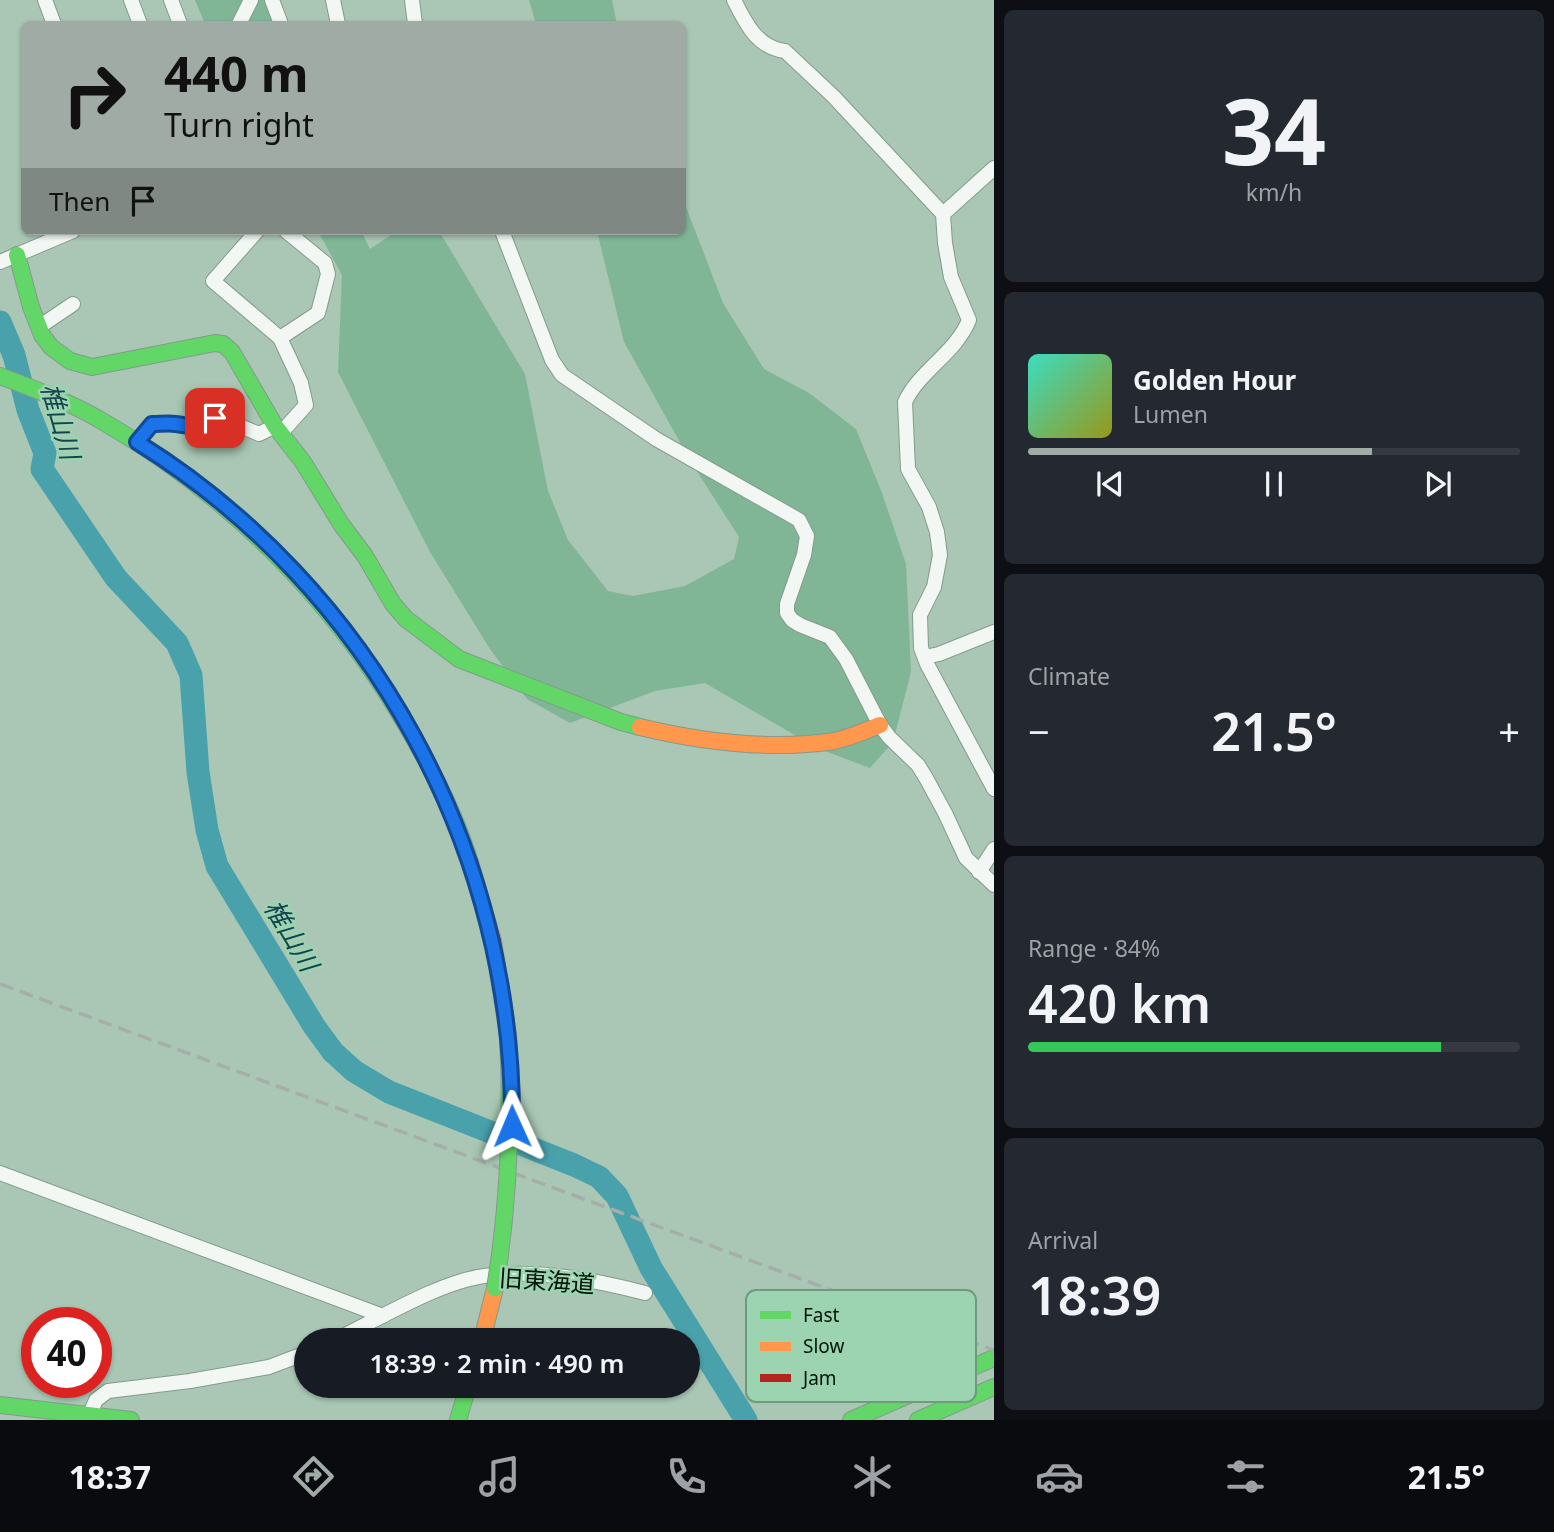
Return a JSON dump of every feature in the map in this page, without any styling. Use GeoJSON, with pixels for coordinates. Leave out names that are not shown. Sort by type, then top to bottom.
{"type":"FeatureCollection","features":[{"type":"Feature","properties":{"kind":"main road"},"geometry":{"type":"LineString","coordinates":[[8,258],[42,337],[62,356],[81,367],[215,343],[223,344],[237,360],[278,429],[365,556],[393,604],[406,619],[458,659],[621,722],[669,734],[719,742],[753,746],[831,742],[880,725]]}},
{"type":"Feature","properties":{"kind":"main road"},"geometry":{"type":"LineString","coordinates":[[0,376],[62,400],[137,442],[206,491],[276,553],[318,598],[383,684],[430,765],[445,795],[464,846],[492,939],[508,1035],[512,1108],[510,1188],[505,1232],[485,1328]]}},
{"type":"Feature","properties":{"kind":"main road"},"geometry":{"type":"LineString","coordinates":[[976,1395],[994,1387]]}},
{"type":"Feature","properties":{"kind":"main road"},"geometry":{"type":"LineString","coordinates":[[458,1420],[464,1398]]}},
{"type":"Feature","properties":{"kind":"main road"},"geometry":{"type":"LineString","coordinates":[[851,1420],[893,1402]]}},
{"type":"Feature","properties":{"kind":"main road"},"geometry":{"type":"LineString","coordinates":[[918,1420],[959,1402]]}},
{"type":"Feature","properties":{"kind":"main road"},"geometry":{"type":"LineString","coordinates":[[0,1405],[87,1418],[131,1420]]}},
{"type":"Feature","properties":{"kind":"street"},"geometry":{"type":"LineString","coordinates":[[45,0],[53,21]]}},
{"type":"Feature","properties":{"kind":"street"},"geometry":{"type":"LineString","coordinates":[[131,0],[139,21]]}},
{"type":"Feature","properties":{"kind":"street"},"geometry":{"type":"LineString","coordinates":[[171,0],[179,21]]}},
{"type":"Feature","properties":{"kind":"street"},"geometry":{"type":"LineString","coordinates":[[240,21],[251,0]]}},
{"type":"Feature","properties":{"kind":"street"},"geometry":{"type":"LineString","coordinates":[[272,0],[280,21]]}},
{"type":"Feature","properties":{"kind":"street"},"geometry":{"type":"LineString","coordinates":[[333,0],[337,21]]}},
{"type":"Feature","properties":{"kind":"street"},"geometry":{"type":"LineString","coordinates":[[412,0],[415,21]]}},
{"type":"Feature","properties":{"kind":"street"},"geometry":{"type":"LineString","coordinates":[[734,0],[753,34],[778,51],[785,51],[821,84],[943,214],[951,277],[970,320],[949,351],[909,392],[905,402],[908,469],[929,507],[937,532],[940,555],[934,587],[920,615],[921,648],[994,789]]}},
{"type":"Feature","properties":{"kind":"street"},"geometry":{"type":"LineString","coordinates":[[943,214],[994,168]]}},
{"type":"Feature","properties":{"kind":"street"},"geometry":{"type":"LineString","coordinates":[[8,258],[63,235]]}},
{"type":"Feature","properties":{"kind":"street"},"geometry":{"type":"LineString","coordinates":[[137,442],[152,424],[176,424],[196,428],[215,418],[259,434],[278,429],[306,405],[300,383],[280,338],[213,281],[253,235]]}},
{"type":"Feature","properties":{"kind":"street"},"geometry":{"type":"LineString","coordinates":[[280,338],[318,313],[328,274],[324,263],[291,235]]}},
{"type":"Feature","properties":{"kind":"street"},"geometry":{"type":"LineString","coordinates":[[504,235],[552,360],[562,375],[656,439],[799,520],[807,536],[787,613],[800,625],[831,636],[880,725],[918,765],[937,796],[966,858],[994,885]]}},
{"type":"Feature","properties":{"kind":"street"},"geometry":{"type":"LineString","coordinates":[[39,327],[73,304]]}},
{"type":"Feature","properties":{"kind":"street"},"geometry":{"type":"LineString","coordinates":[[925,657],[994,632]]}},
{"type":"Feature","properties":{"kind":"street"},"geometry":{"type":"LineString","coordinates":[[979,872],[994,849]]}},
{"type":"Feature","properties":{"kind":"street"},"geometry":{"type":"LineString","coordinates":[[0,1173],[383,1316]]}},
{"type":"Feature","properties":{"kind":"street","name":"旧東海道"},"geometry":{"type":"LineString","coordinates":[[359,1328],[438,1291],[483,1276],[569,1278],[602,1282],[645,1293]]}},
{"type":"Feature","properties":{"kind":"street"},"geometry":{"type":"LineString","coordinates":[[87,1418],[96,1400],[108,1391],[143,1388],[269,1367],[294,1358]]}},
{"type":"Feature","properties":{"kind":"green space"},"geometry":{"type":"Polygon","coordinates":[[[195,0],[280,0],[276,21],[204,21],[195,0]]]}},
{"type":"Feature","properties":{"kind":"green space"},"geometry":{"type":"Polygon","coordinates":[[[529,0],[612,0],[616,21],[535,21],[529,0]]]}},
{"type":"Feature","properties":{"kind":"green space"},"geometry":{"type":"Polygon","coordinates":[[[686,207],[723,303],[764,369],[809,393],[856,429],[882,493],[906,564],[911,672],[893,742],[870,768],[817,748],[705,683],[655,691],[570,723],[527,699],[490,649],[430,552],[338,372],[342,275],[320,235],[363,235],[370,249],[391,235],[441,235],[525,374],[548,491],[568,540],[608,591],[633,596],[685,586],[734,559],[739,537],[691,462],[624,342],[598,235],[686,235],[686,207]]]}},
{"type":"Feature","properties":{"kind":"waterway","name":"椎山川"},"geometry":{"type":"LineString","coordinates":[[0,322],[14,355],[28,410],[45,453],[42,469],[116,578],[177,643],[191,675],[198,772],[207,830],[217,866],[314,1026],[333,1052],[354,1071],[389,1092],[599,1177],[617,1196],[651,1268],[746,1420]]}},
{"type":"Feature","properties":{"kind":"railway"},"geometry":{"type":"LineString","coordinates":[[0,984],[831,1290]]}},
{"type":"Feature","properties":{"kind":"railway"},"geometry":{"type":"LineString","coordinates":[[976,1343],[994,1350]]}},
{"type":"Feature","properties":{"kind":"traffic: fast"},"geometry":{"type":"LineString","coordinates":[[17,255],[31,307],[42,335],[51,347],[70,361],[92,367],[215,343],[223,344],[232,352],[275,426],[303,462],[393,604],[406,619],[459,659],[640,727]]}},
{"type":"Feature","properties":{"kind":"traffic: fast"},"geometry":{"type":"LineString","coordinates":[[0,376],[77,408],[148,450],[192,481],[273,552],[345,633],[376,677],[433,774],[450,809],[470,862]]}},
{"type":"Feature","properties":{"kind":"traffic: fast"},"geometry":{"type":"LineString","coordinates":[[495,1288],[504,1225],[508,1162],[508,1035]]}},
{"type":"Feature","properties":{"kind":"traffic: fast"},"geometry":{"type":"LineString","coordinates":[[976,1366],[994,1358]]}},
{"type":"Feature","properties":{"kind":"traffic: fast"},"geometry":{"type":"LineString","coordinates":[[976,1395],[994,1387]]}},
{"type":"Feature","properties":{"kind":"traffic: fast"},"geometry":{"type":"LineString","coordinates":[[458,1420],[464,1398]]}},
{"type":"Feature","properties":{"kind":"traffic: fast"},"geometry":{"type":"LineString","coordinates":[[851,1420],[893,1402]]}},
{"type":"Feature","properties":{"kind":"traffic: fast"},"geometry":{"type":"LineString","coordinates":[[918,1420],[959,1402]]}},
{"type":"Feature","properties":{"kind":"traffic: fast"},"geometry":{"type":"LineString","coordinates":[[0,1405],[131,1420]]}},
{"type":"Feature","properties":{"kind":"traffic: slow"},"geometry":{"type":"LineString","coordinates":[[640,727],[710,740],[781,745],[835,741],[880,725]]}},
{"type":"Feature","properties":{"kind":"traffic: slow"},"geometry":{"type":"LineString","coordinates":[[485,1328],[495,1288]]}},
{"type":"Feature","properties":{"kind":"traffic: jam"},"geometry":{"type":"LineString","coordinates":[[470,862],[493,941],[508,1035]]}},
{"type":"Feature","properties":{"kind":"route"},"geometry":{"type":"LineString","coordinates":[[215,418],[196,428],[176,424],[152,424],[137,442],[231,511],[298,575],[367,661],[416,738],[455,820],[474,874],[492,939],[506,1019],[512,1126]]}}]}
